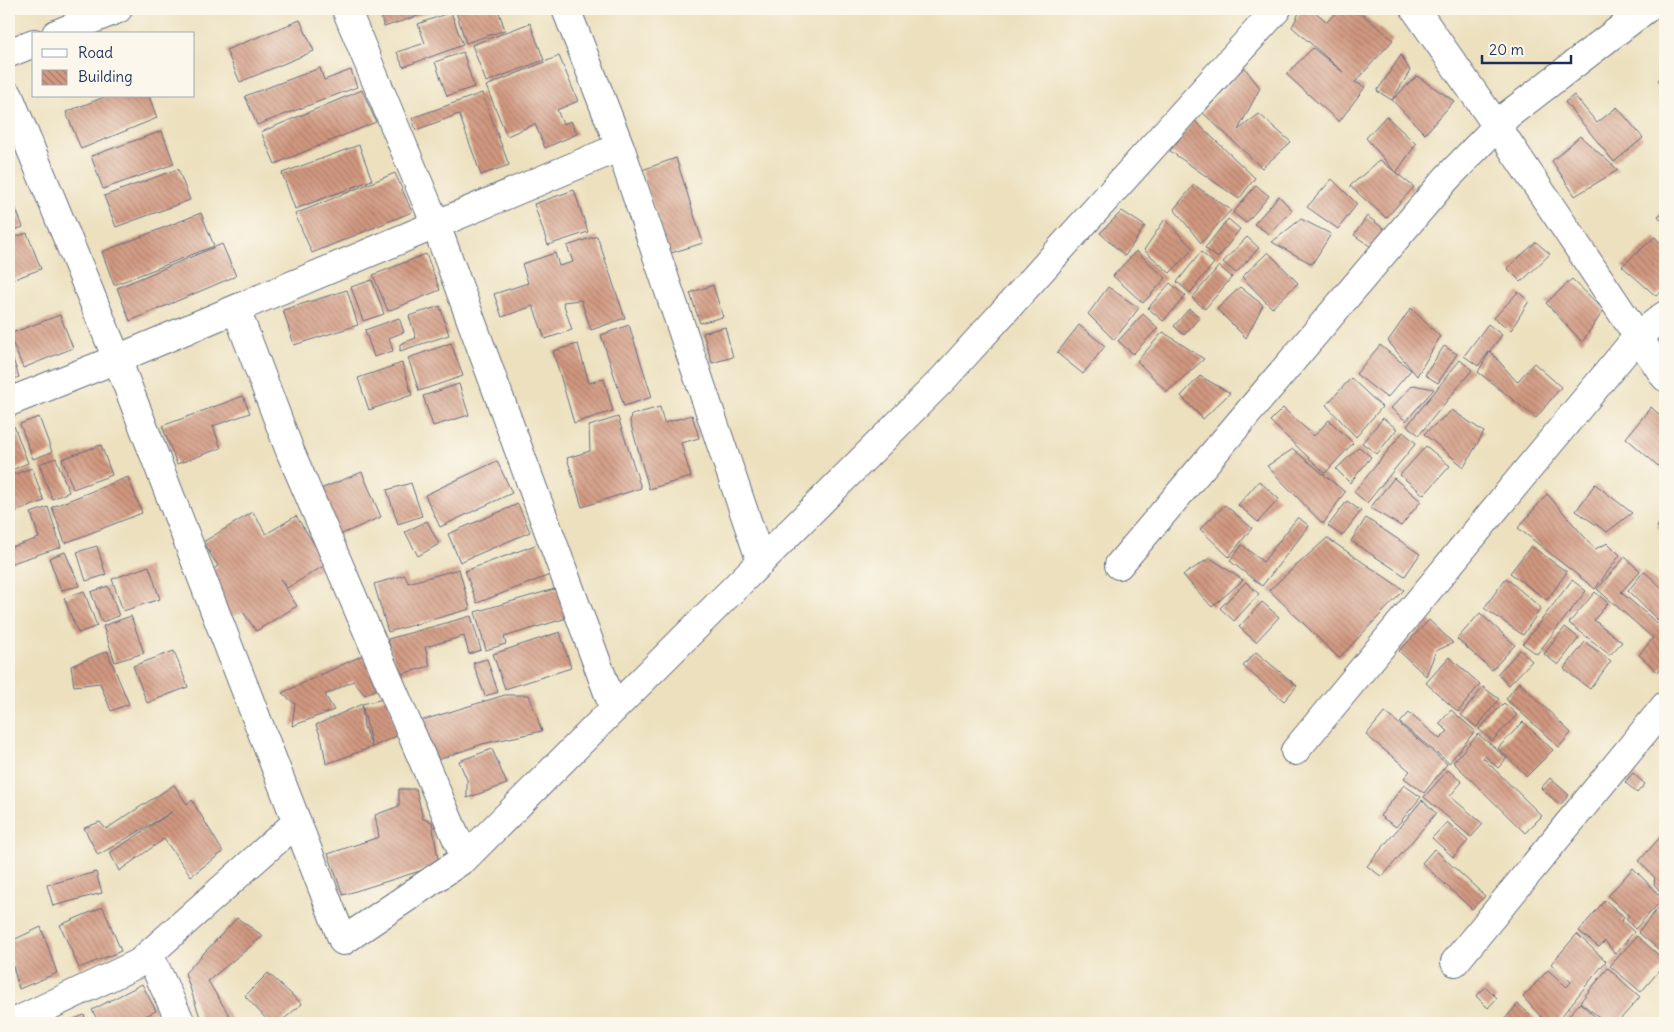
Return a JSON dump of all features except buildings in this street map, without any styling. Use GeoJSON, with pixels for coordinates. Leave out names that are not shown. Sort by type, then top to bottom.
{"type":"FeatureCollection","features":[{"type":"Feature","properties":{"kind":"street"},"geometry":{"type":"LineString","coordinates":[[61,32],[118,9]]}},
{"type":"Feature","properties":{"kind":"street"},"geometry":{"type":"LineString","coordinates":[[346,9],[436,225],[614,709]]}},
{"type":"Feature","properties":{"kind":"street"},"geometry":{"type":"LineString","coordinates":[[566,9],[620,147],[761,562]]}},
{"type":"Feature","properties":{"kind":"street"},"geometry":{"type":"LineString","coordinates":[[9,96],[117,359],[343,941],[465,858],[943,380],[1277,9]]}},
{"type":"Feature","properties":{"kind":"street"},"geometry":{"type":"LineString","coordinates":[[1415,9],[1497,126],[1665,377]]}},
{"type":"Feature","properties":{"kind":"street"},"geometry":{"type":"LineString","coordinates":[[1119,565],[1446,179],[1508,115],[1646,9]]}},
{"type":"Feature","properties":{"kind":"street"},"geometry":{"type":"LineString","coordinates":[[9,52],[32,43]]}},
{"type":"Feature","properties":{"kind":"street"},"geometry":{"type":"LineString","coordinates":[[9,402],[117,359],[620,147]]}},
{"type":"Feature","properties":{"kind":"street"},"geometry":{"type":"LineString","coordinates":[[236,309],[290,451],[465,858]]}},
{"type":"Feature","properties":{"kind":"street"},"geometry":{"type":"LineString","coordinates":[[1295,751],[1638,336],[1665,315]]}},
{"type":"Feature","properties":{"kind":"street"},"geometry":{"type":"LineString","coordinates":[[1455,962],[1665,706]]}},
{"type":"Feature","properties":{"kind":"street"},"geometry":{"type":"LineString","coordinates":[[14,1023],[139,963],[297,822]]}},
{"type":"Feature","properties":{"kind":"street"},"geometry":{"type":"LineString","coordinates":[[149,954],[180,1023]]}}]}
